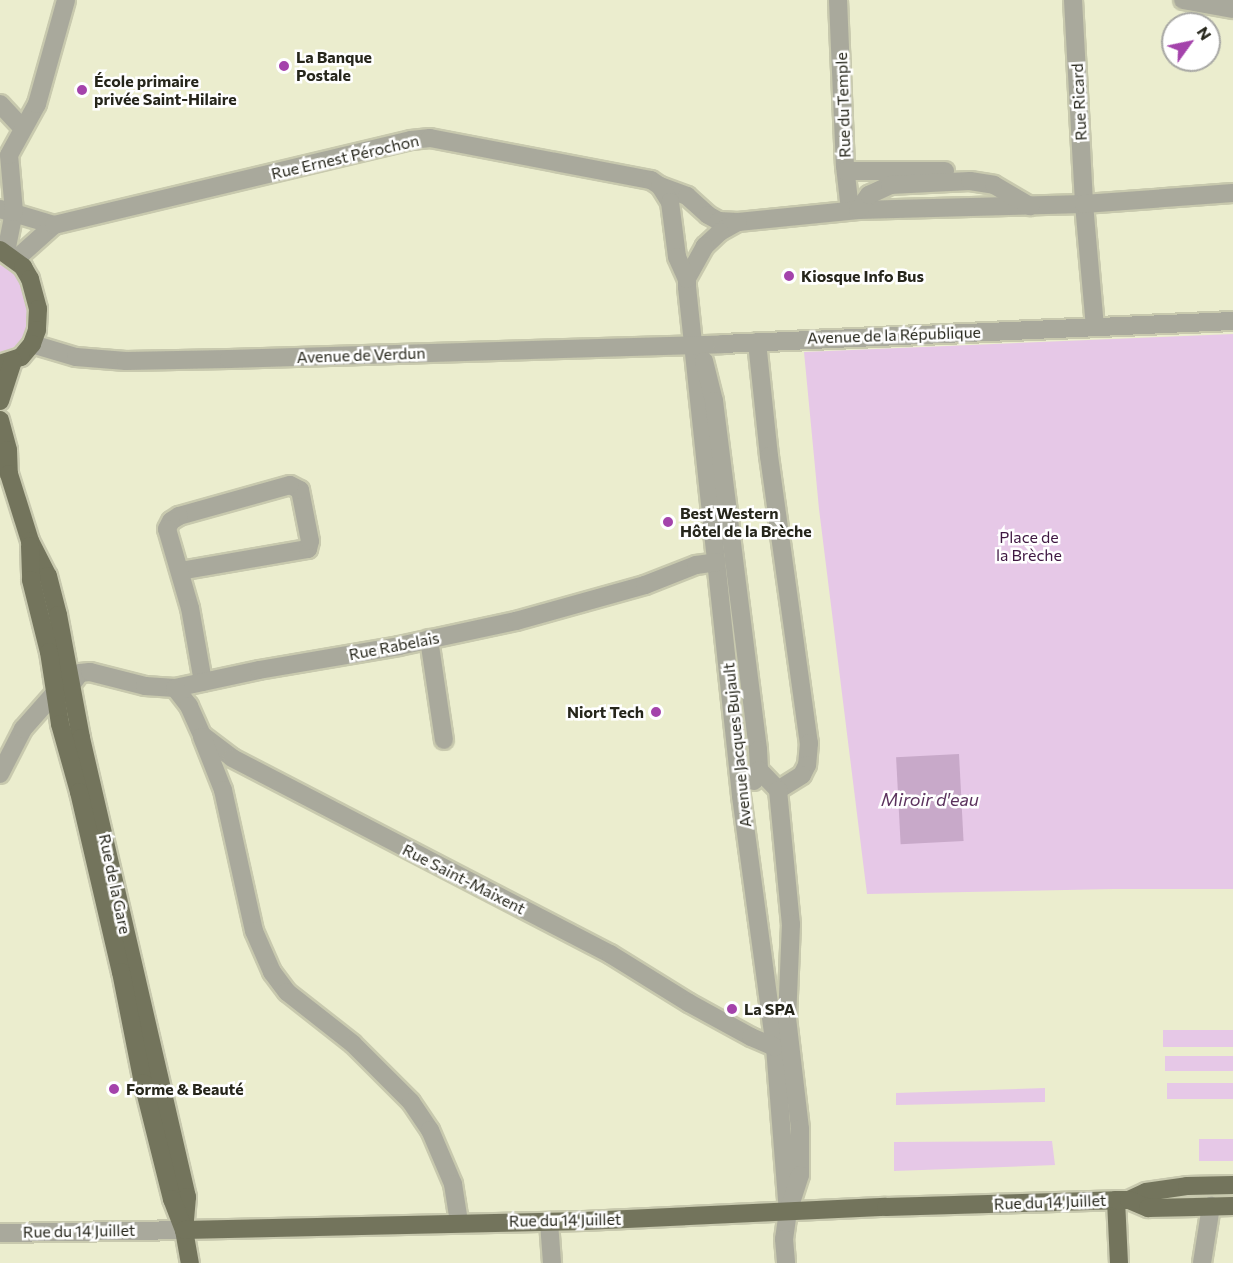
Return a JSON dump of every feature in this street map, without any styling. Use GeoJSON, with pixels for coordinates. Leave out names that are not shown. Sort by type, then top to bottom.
{"type":"FeatureCollection","features":[{"type":"Feature","properties":{"kind":"main road"},"geometry":{"type":"LineString","coordinates":[[0,401],[7,363],[32,344],[38,330],[35,295],[30,279],[7,253]]}},
{"type":"Feature","properties":{"kind":"main road","name":"Rue de la Gare"},"geometry":{"type":"LineString","coordinates":[[0,420],[8,450],[4,468],[30,541],[48,576],[187,1197],[184,1230]]}},
{"type":"Feature","properties":{"kind":"main road","name":"Rue de la Gare"},"geometry":{"type":"LineString","coordinates":[[30,541],[31,580],[49,652],[54,694],[121,972],[143,1083],[172,1199],[184,1230],[190,1263]]}},
{"type":"Feature","properties":{"kind":"main road","name":"Rue du 14 Juillet"},"geometry":{"type":"LineString","coordinates":[[184,1230],[549,1222],[788,1211],[1123,1200],[1146,1192],[1187,1186],[1233,1185]]}},
{"type":"Feature","properties":{"kind":"main road"},"geometry":{"type":"LineString","coordinates":[[1119,1263],[1123,1200]]}},
{"type":"Feature","properties":{"kind":"main road","name":"Rue du 14 Juillet"},"geometry":{"type":"LineString","coordinates":[[1123,1200],[1148,1208],[1233,1206]]}},
{"type":"Feature","properties":{"kind":"street"},"geometry":{"type":"LineString","coordinates":[[7,253],[9,155],[37,104],[66,0]]}},
{"type":"Feature","properties":{"kind":"street","name":"Rue du Temple"},"geometry":{"type":"LineString","coordinates":[[838,0],[846,171],[854,210]]}},
{"type":"Feature","properties":{"kind":"street","name":"Rue Ricard"},"geometry":{"type":"LineString","coordinates":[[1072,0],[1084,204]]}},
{"type":"Feature","properties":{"kind":"street"},"geometry":{"type":"LineString","coordinates":[[1183,0],[1233,9]]}},
{"type":"Feature","properties":{"kind":"street"},"geometry":{"type":"LineString","coordinates":[[0,104],[22,128]]}},
{"type":"Feature","properties":{"kind":"street","name":"Rue Ernest Pérochon"},"geometry":{"type":"LineString","coordinates":[[7,253],[54,225],[411,140],[430,138],[642,177],[660,186]]}},
{"type":"Feature","properties":{"kind":"street"},"geometry":{"type":"LineString","coordinates":[[846,171],[977,171],[981,181],[890,191]]}},
{"type":"Feature","properties":{"kind":"street"},"geometry":{"type":"LineString","coordinates":[[854,210],[869,195],[890,185],[969,181],[994,185],[1030,206]]}},
{"type":"Feature","properties":{"kind":"street"},"geometry":{"type":"LineString","coordinates":[[660,186],[687,196],[708,215],[719,220],[738,222],[854,210],[1084,204],[1233,193]]}},
{"type":"Feature","properties":{"kind":"street"},"geometry":{"type":"LineString","coordinates":[[660,186],[670,202],[677,257],[687,279]]}},
{"type":"Feature","properties":{"kind":"street"},"geometry":{"type":"LineString","coordinates":[[1084,204],[1095,327]]}},
{"type":"Feature","properties":{"kind":"street"},"geometry":{"type":"LineString","coordinates":[[7,211],[54,225]]}},
{"type":"Feature","properties":{"kind":"street"},"geometry":{"type":"LineString","coordinates":[[687,279],[705,246],[720,232],[738,222]]}},
{"type":"Feature","properties":{"kind":"street","name":"Avenue Jacques Bujault"},"geometry":{"type":"LineString","coordinates":[[687,279],[741,796],[775,1047],[788,1211]]}},
{"type":"Feature","properties":{"kind":"street","name":"Avenue de la République"},"geometry":{"type":"LineString","coordinates":[[692,344],[1233,321]]}},
{"type":"Feature","properties":{"kind":"street"},"geometry":{"type":"LineString","coordinates":[[757,342],[769,456],[809,743],[807,765],[802,775],[778,790]]}},
{"type":"Feature","properties":{"kind":"street","name":"Avenue de Verdun"},"geometry":{"type":"LineString","coordinates":[[32,344],[76,357],[126,361],[692,344]]}},
{"type":"Feature","properties":{"kind":"street"},"geometry":{"type":"LineString","coordinates":[[692,344],[704,361],[714,401],[759,770],[753,784],[741,796]]}},
{"type":"Feature","properties":{"kind":"street"},"geometry":{"type":"LineString","coordinates":[[180,571],[308,549],[310,541],[300,490],[290,485],[178,516],[171,521],[167,529],[190,608],[203,682]]}},
{"type":"Feature","properties":{"kind":"street","name":"Rue Rabelais"},"geometry":{"type":"LineString","coordinates":[[71,685],[80,673],[90,672],[145,686],[175,688],[516,621],[645,585],[696,565],[717,562]]}},
{"type":"Feature","properties":{"kind":"street"},"geometry":{"type":"LineString","coordinates":[[429,639],[444,740]]}},
{"type":"Feature","properties":{"kind":"street","name":"Rue Saint-Maixent"},"geometry":{"type":"LineString","coordinates":[[175,688],[189,706],[202,735],[232,758],[610,954],[689,1003],[751,1037],[775,1047]]}},
{"type":"Feature","properties":{"kind":"street"},"geometry":{"type":"LineString","coordinates":[[0,774],[23,729],[54,694]]}},
{"type":"Feature","properties":{"kind":"street"},"geometry":{"type":"LineString","coordinates":[[202,735],[223,790],[254,931],[272,972],[287,992],[353,1044],[411,1102],[430,1130],[450,1176],[459,1223]]}},
{"type":"Feature","properties":{"kind":"street"},"geometry":{"type":"LineString","coordinates":[[759,770],[778,790],[791,924],[788,1045],[800,1130],[800,1174],[788,1211],[784,1239],[786,1263]]}},
{"type":"Feature","properties":{"kind":"street"},"geometry":{"type":"LineString","coordinates":[[1202,1263],[1211,1206]]}},
{"type":"Feature","properties":{"kind":"street"},"geometry":{"type":"LineString","coordinates":[[549,1222],[552,1263]]}},
{"type":"Feature","properties":{"kind":"street","name":"Rue du 14 Juillet"},"geometry":{"type":"LineString","coordinates":[[0,1233],[184,1230]]}},
{"type":"Feature","properties":{"kind":"green space"},"geometry":{"type":"Polygon","coordinates":[[[0,265],[10,269],[22,283],[27,303],[27,329],[18,345],[0,354],[0,265]]]}},
{"type":"Feature","properties":{"kind":"green space","name":"Place de la Brèche"},"geometry":{"type":"Polygon","coordinates":[[[1233,334],[1233,889],[867,894],[819,509],[804,352],[1233,334]]]}},
{"type":"Feature","properties":{"kind":"green space"},"geometry":{"type":"Polygon","coordinates":[[[1163,1030],[1233,1030],[1233,1047],[1163,1047],[1163,1030]]]}},
{"type":"Feature","properties":{"kind":"green space"},"geometry":{"type":"Polygon","coordinates":[[[1165,1056],[1233,1056],[1233,1071],[1165,1071],[1165,1056]]]}},
{"type":"Feature","properties":{"kind":"green space"},"geometry":{"type":"Polygon","coordinates":[[[1167,1083],[1233,1083],[1233,1099],[1167,1099],[1167,1083]]]}},
{"type":"Feature","properties":{"kind":"green space"},"geometry":{"type":"Polygon","coordinates":[[[1045,1088],[1045,1102],[896,1105],[896,1093],[1045,1088]]]}},
{"type":"Feature","properties":{"kind":"green space"},"geometry":{"type":"Polygon","coordinates":[[[1199,1139],[1233,1139],[1233,1161],[1199,1161],[1199,1139]]]}},
{"type":"Feature","properties":{"kind":"green space"},"geometry":{"type":"Polygon","coordinates":[[[1052,1141],[1055,1165],[894,1171],[894,1142],[1052,1141]]]}},
{"type":"Feature","properties":{"kind":"water","name":"Miroir d'eau"},"geometry":{"type":"Polygon","coordinates":[[[959,754],[964,841],[901,844],[896,757],[959,754]]]}},
{"type":"Feature","properties":{"kind":"place","name":"La Banque Postale"},"geometry":{"type":"Point","coordinates":[284,66]}},
{"type":"Feature","properties":{"kind":"place","name":"École primaire privée Saint-Hilaire"},"geometry":{"type":"Point","coordinates":[82,90]}},
{"type":"Feature","properties":{"kind":"place","name":"Kiosque Info Bus"},"geometry":{"type":"Point","coordinates":[789,276]}},
{"type":"Feature","properties":{"kind":"place","name":"Best Western Hôtel de la Brèche"},"geometry":{"type":"Point","coordinates":[668,522]}},
{"type":"Feature","properties":{"kind":"place","name":"Niort Tech"},"geometry":{"type":"Point","coordinates":[656,712]}},
{"type":"Feature","properties":{"kind":"place","name":"La SPA"},"geometry":{"type":"Point","coordinates":[732,1009]}},
{"type":"Feature","properties":{"kind":"place","name":"Forme & Beauté"},"geometry":{"type":"Point","coordinates":[114,1089]}}]}
